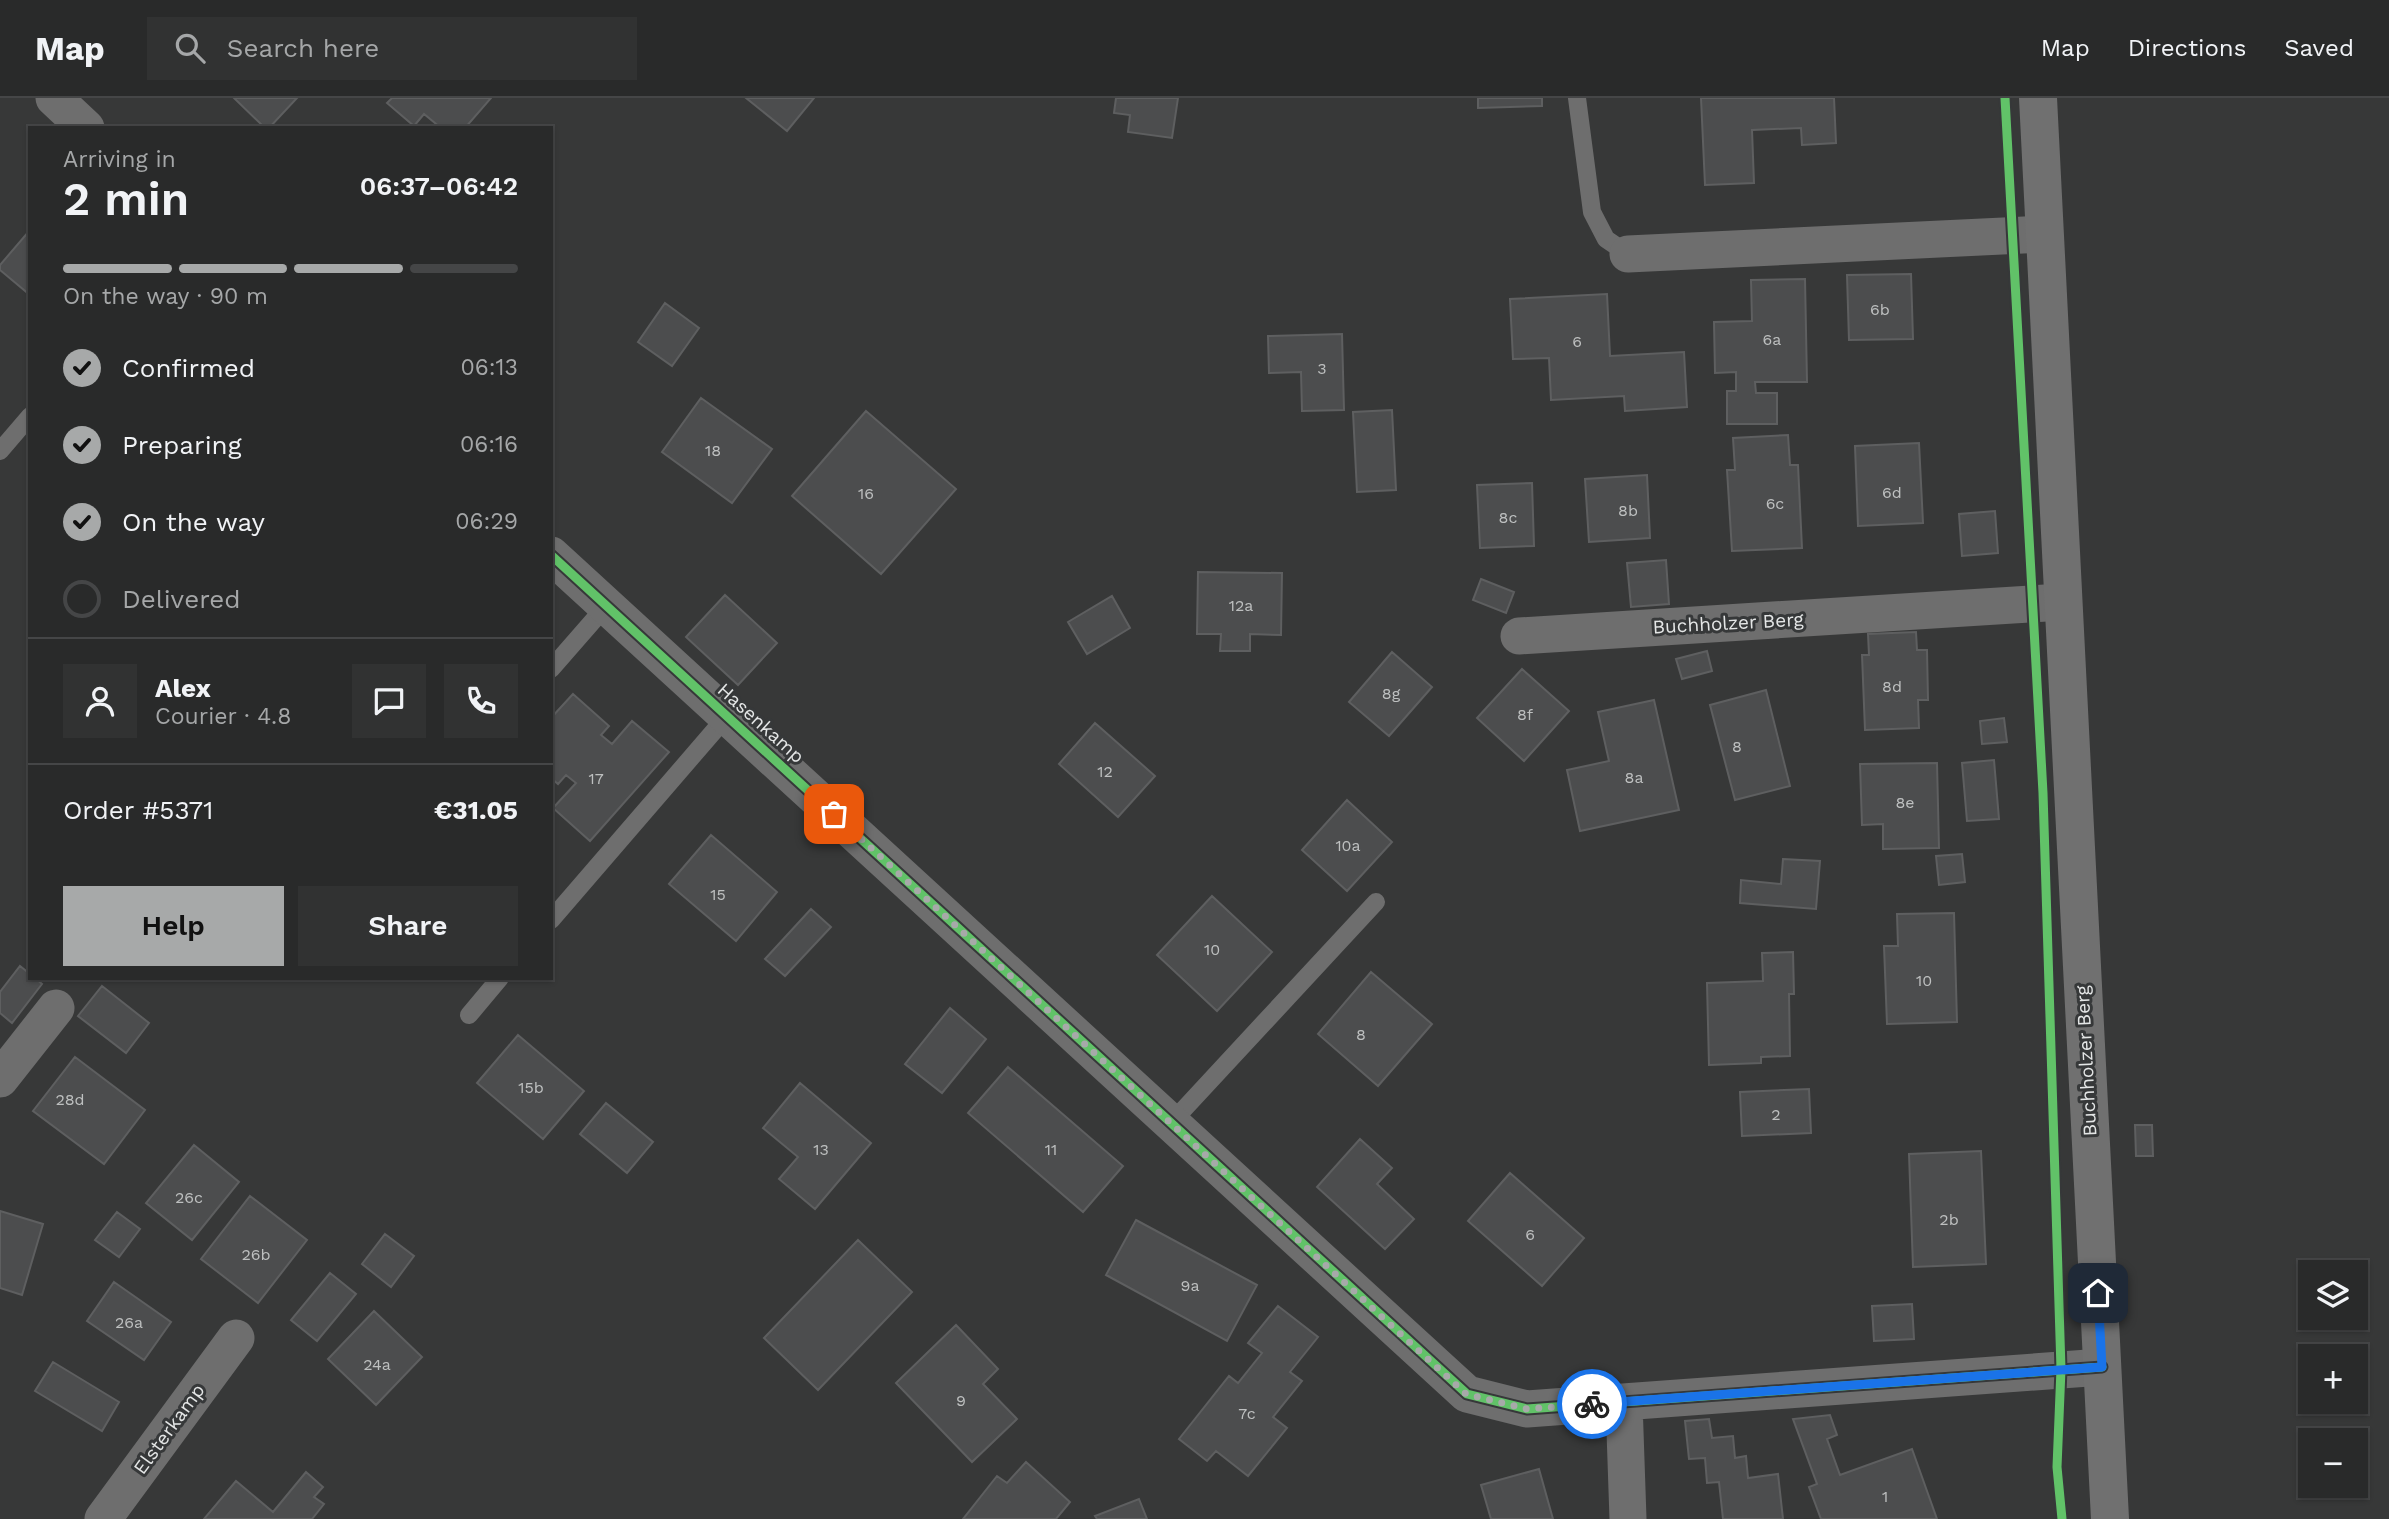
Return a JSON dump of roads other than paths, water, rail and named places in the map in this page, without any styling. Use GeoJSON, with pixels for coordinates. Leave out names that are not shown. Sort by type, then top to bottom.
{"type":"FeatureCollection","features":[{"type":"Feature","properties":{"kind":"main road","name":"Buchholzer Berg"},"geometry":{"type":"LineString","coordinates":[[2038,98],[2110,1519]]}},
{"type":"Feature","properties":{"kind":"street"},"geometry":{"type":"LineString","coordinates":[[54,98],[84,126]]}},
{"type":"Feature","properties":{"kind":"street"},"geometry":{"type":"LineString","coordinates":[[1629,254],[2044,234]]}},
{"type":"Feature","properties":{"kind":"street","name":"Hasenkamp"},"geometry":{"type":"LineString","coordinates":[[553,557],[1466,1394],[1527,1409],[2102,1367]]}},
{"type":"Feature","properties":{"kind":"street","name":"Buchholzer Berg"},"geometry":{"type":"LineString","coordinates":[[1519,636],[2062,602]]}},
{"type":"Feature","properties":{"kind":"street"},"geometry":{"type":"LineString","coordinates":[[0,1079],[57,1008]]}},
{"type":"Feature","properties":{"kind":"street","name":"Elsterkamp"},"geometry":{"type":"LineString","coordinates":[[103,1519],[236,1338]]}},
{"type":"Feature","properties":{"kind":"street"},"geometry":{"type":"LineString","coordinates":[[1624,1402],[1628,1519]]}},
{"type":"Feature","properties":{"kind":"lane"},"geometry":{"type":"LineString","coordinates":[[1577,98],[1592,212],[1606,239],[1629,254]]}},
{"type":"Feature","properties":{"kind":"lane"},"geometry":{"type":"LineString","coordinates":[[0,451],[28,418]]}},
{"type":"Feature","properties":{"kind":"lane"},"geometry":{"type":"LineString","coordinates":[[553,667],[606,606]]}},
{"type":"Feature","properties":{"kind":"lane"},"geometry":{"type":"LineString","coordinates":[[553,917],[727,716]]}},
{"type":"Feature","properties":{"kind":"lane"},"geometry":{"type":"LineString","coordinates":[[1171,1123],[1376,902]]}},
{"type":"Feature","properties":{"kind":"lane"},"geometry":{"type":"LineString","coordinates":[[469,1015],[498,980]]}}]}
